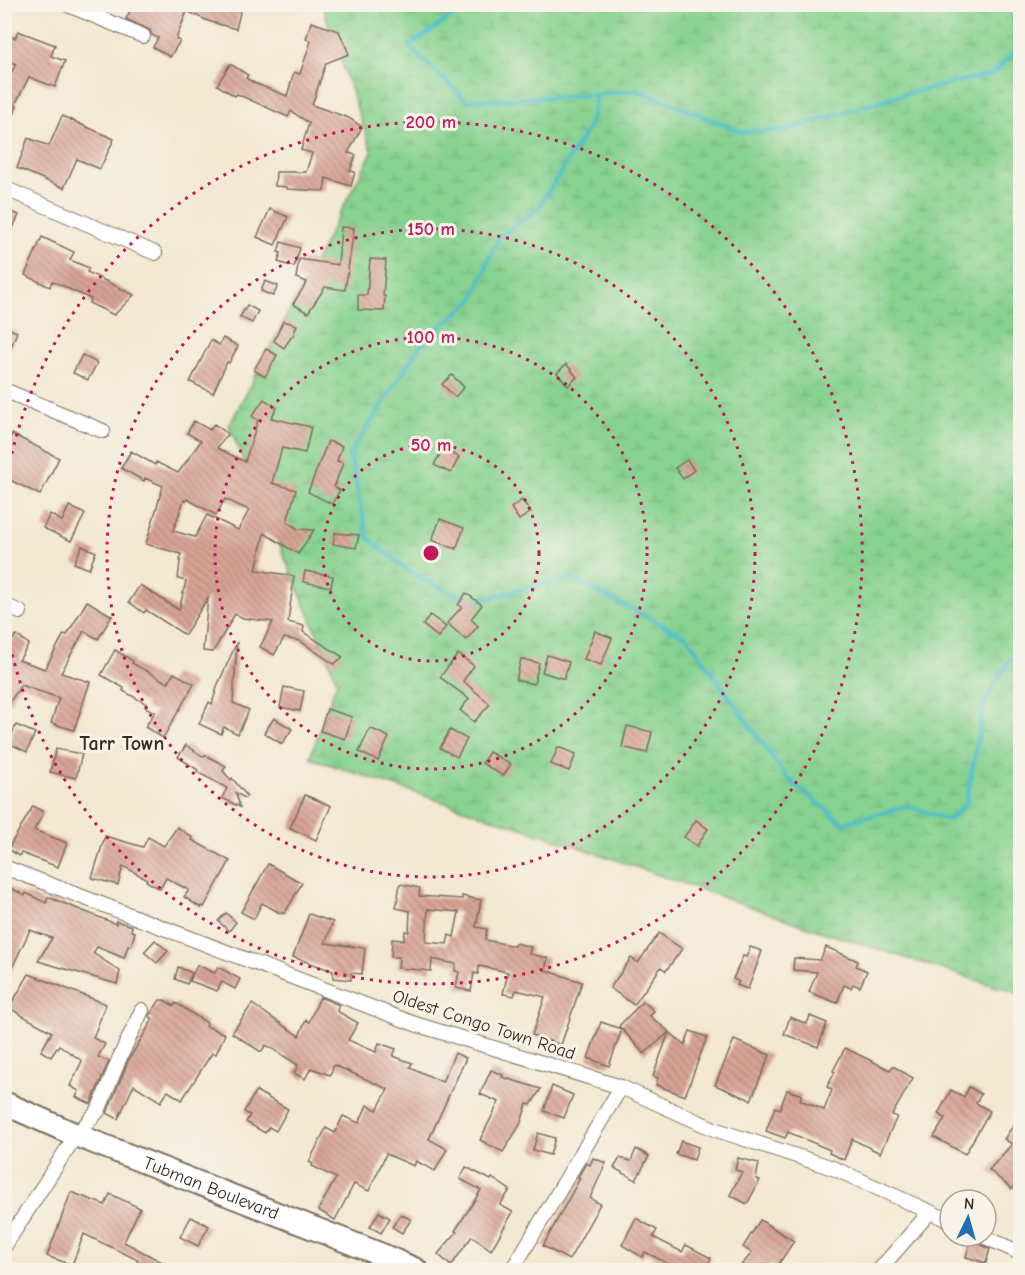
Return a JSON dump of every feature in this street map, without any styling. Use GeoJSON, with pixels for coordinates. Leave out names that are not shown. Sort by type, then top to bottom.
{"type":"FeatureCollection","features":[{"type":"Feature","properties":{"kind":"highway","name":"Tubman Boulevard"},"geometry":{"type":"LineString","coordinates":[[4,1103],[76,1135],[416,1270]]}},
{"type":"Feature","properties":{"kind":"street"},"geometry":{"type":"LineString","coordinates":[[66,4],[143,36]]}},
{"type":"Feature","properties":{"kind":"street"},"geometry":{"type":"LineString","coordinates":[[4,188],[155,253]]}},
{"type":"Feature","properties":{"kind":"street"},"geometry":{"type":"LineString","coordinates":[[4,390],[103,431]]}},
{"type":"Feature","properties":{"kind":"street"},"geometry":{"type":"LineString","coordinates":[[4,605],[20,612]]}},
{"type":"Feature","properties":{"kind":"street","name":"Oldest Congo Town Road"},"geometry":{"type":"LineString","coordinates":[[4,867],[415,1024],[621,1087],[714,1129],[833,1168],[938,1216]]}},
{"type":"Feature","properties":{"kind":"street"},"geometry":{"type":"LineString","coordinates":[[4,1247],[76,1135],[98,1111],[142,1010]]}},
{"type":"Feature","properties":{"kind":"street"},"geometry":{"type":"LineString","coordinates":[[512,1270],[621,1087]]}},
{"type":"Feature","properties":{"kind":"street"},"geometry":{"type":"LineString","coordinates":[[879,1270],[930,1212]]}},
{"type":"Feature","properties":{"kind":"street"},"geometry":{"type":"LineString","coordinates":[[998,1243],[1020,1253]]}},
{"type":"Feature","properties":{"kind":"green space"},"geometry":{"type":"Polygon","coordinates":[[[322,5],[1020,5],[1020,994],[817,930],[567,843],[310,758],[337,681],[229,426],[372,152],[322,5]]]}},
{"type":"Feature","properties":{"kind":"building"},"geometry":{"type":"Polygon","coordinates":[[[134,4],[242,4],[236,29],[208,21],[187,11],[176,39],[180,41],[170,57],[153,47],[158,38],[152,35],[150,30],[126,19],[134,4]]]}},
{"type":"Feature","properties":{"kind":"building"},"geometry":{"type":"Polygon","coordinates":[[[311,22],[339,31],[349,54],[326,63],[312,105],[349,118],[362,127],[348,153],[356,155],[350,171],[355,172],[351,186],[326,178],[324,191],[275,186],[276,172],[306,172],[312,153],[301,150],[309,123],[291,111],[288,117],[237,94],[235,96],[217,85],[230,64],[248,75],[246,78],[254,83],[287,96],[294,72],[300,74],[311,41],[306,39],[311,22]]]}},
{"type":"Feature","properties":{"kind":"building"},"geometry":{"type":"Polygon","coordinates":[[[18,31],[55,45],[51,56],[65,61],[55,87],[29,77],[15,105],[17,106],[5,137],[4,86],[16,64],[4,60],[4,34],[15,38],[18,31]]]}},
{"type":"Feature","properties":{"kind":"building"},"geometry":{"type":"Polygon","coordinates":[[[62,116],[114,139],[100,169],[77,159],[64,188],[17,168],[28,138],[49,146],[62,116]]]}},
{"type":"Feature","properties":{"kind":"building"},"geometry":{"type":"Polygon","coordinates":[[[4,209],[19,215],[4,247],[4,209]]]}},
{"type":"Feature","properties":{"kind":"building"},"geometry":{"type":"Polygon","coordinates":[[[270,209],[288,217],[275,245],[257,237],[270,209]]]}},
{"type":"Feature","properties":{"kind":"building"},"geometry":{"type":"Polygon","coordinates":[[[341,227],[354,228],[345,290],[325,287],[308,313],[293,304],[307,282],[296,278],[299,259],[338,265],[341,227]]]}},
{"type":"Feature","properties":{"kind":"building"},"geometry":{"type":"Polygon","coordinates":[[[42,237],[74,252],[70,260],[89,268],[87,272],[134,295],[114,315],[89,303],[91,299],[52,281],[50,287],[25,275],[42,237]]]}},
{"type":"Feature","properties":{"kind":"building"},"geometry":{"type":"Polygon","coordinates":[[[281,242],[300,248],[294,267],[278,262],[281,242]]]}},
{"type":"Feature","properties":{"kind":"building"},"geometry":{"type":"Polygon","coordinates":[[[370,259],[386,260],[384,311],[358,310],[358,295],[367,295],[370,259]]]}},
{"type":"Feature","properties":{"kind":"building"},"geometry":{"type":"Polygon","coordinates":[[[265,281],[278,286],[273,296],[261,291],[265,281]]]}},
{"type":"Feature","properties":{"kind":"building"},"geometry":{"type":"Polygon","coordinates":[[[247,305],[258,311],[252,323],[240,317],[247,305]]]}},
{"type":"Feature","properties":{"kind":"building"},"geometry":{"type":"Polygon","coordinates":[[[283,321],[297,325],[293,336],[284,348],[274,341],[283,321]]]}},
{"type":"Feature","properties":{"kind":"building"},"geometry":{"type":"Polygon","coordinates":[[[4,327],[17,332],[5,362],[4,362],[4,327]]]}},
{"type":"Feature","properties":{"kind":"building"},"geometry":{"type":"Polygon","coordinates":[[[223,338],[238,346],[229,363],[227,362],[213,393],[190,382],[211,340],[219,345],[223,338]]]}},
{"type":"Feature","properties":{"kind":"building"},"geometry":{"type":"Polygon","coordinates":[[[266,349],[277,355],[265,377],[254,370],[266,349]]]}},
{"type":"Feature","properties":{"kind":"building"},"geometry":{"type":"Polygon","coordinates":[[[82,355],[97,363],[88,380],[73,373],[82,355]]]}},
{"type":"Feature","properties":{"kind":"building"},"geometry":{"type":"Polygon","coordinates":[[[566,364],[577,377],[568,386],[557,373],[566,364]]]}},
{"type":"Feature","properties":{"kind":"building"},"geometry":{"type":"Polygon","coordinates":[[[452,375],[464,387],[455,397],[442,384],[452,375]]]}},
{"type":"Feature","properties":{"kind":"building"},"geometry":{"type":"Polygon","coordinates":[[[264,399],[277,408],[271,418],[311,427],[305,453],[282,448],[272,483],[296,490],[287,522],[298,529],[314,530],[298,554],[264,533],[256,570],[294,576],[288,622],[304,626],[303,632],[343,657],[334,664],[300,641],[284,638],[274,655],[260,647],[273,622],[243,618],[235,614],[213,652],[203,651],[208,597],[185,635],[146,610],[144,613],[129,602],[140,585],[179,610],[186,581],[178,579],[181,554],[146,544],[163,486],[145,478],[144,481],[121,468],[131,451],[155,465],[156,462],[178,473],[201,441],[187,433],[194,421],[210,430],[214,424],[228,434],[217,448],[245,462],[258,420],[252,416],[264,399]],[[187,499],[184,500],[173,531],[195,537],[207,515],[238,530],[249,510],[225,499],[216,515],[187,499]]]}},
{"type":"Feature","properties":{"kind":"building"},"geometry":{"type":"Polygon","coordinates":[[[12,434],[59,458],[40,495],[4,477],[4,447],[12,434]]]}},
{"type":"Feature","properties":{"kind":"building"},"geometry":{"type":"Polygon","coordinates":[[[328,441],[342,446],[337,461],[343,463],[334,487],[340,490],[332,504],[308,492],[328,441]]]}},
{"type":"Feature","properties":{"kind":"building"},"geometry":{"type":"Polygon","coordinates":[[[443,449],[459,457],[451,473],[434,465],[443,449]]]}},
{"type":"Feature","properties":{"kind":"building"},"geometry":{"type":"Polygon","coordinates":[[[687,460],[694,470],[683,479],[675,468],[687,460]]]}},
{"type":"Feature","properties":{"kind":"building"},"geometry":{"type":"Polygon","coordinates":[[[522,500],[531,512],[519,520],[511,508],[522,500]]]}},
{"type":"Feature","properties":{"kind":"building"},"geometry":{"type":"Polygon","coordinates":[[[69,506],[85,514],[71,541],[43,528],[50,514],[62,521],[69,506]]]}},
{"type":"Feature","properties":{"kind":"building"},"geometry":{"type":"Polygon","coordinates":[[[440,519],[464,528],[456,549],[432,540],[440,519]]]}},
{"type":"Feature","properties":{"kind":"building"},"geometry":{"type":"Polygon","coordinates":[[[335,533],[359,535],[356,548],[333,544],[335,533]]]}},
{"type":"Feature","properties":{"kind":"building"},"geometry":{"type":"Polygon","coordinates":[[[82,546],[96,552],[89,569],[74,563],[82,546]]]}},
{"type":"Feature","properties":{"kind":"building"},"geometry":{"type":"Polygon","coordinates":[[[305,571],[333,576],[331,587],[303,582],[305,571]]]}},
{"type":"Feature","properties":{"kind":"building"},"geometry":{"type":"Polygon","coordinates":[[[466,593],[482,605],[471,619],[478,626],[466,640],[447,623],[462,607],[458,605],[466,593]]]}},
{"type":"Feature","properties":{"kind":"building"},"geometry":{"type":"Polygon","coordinates":[[[87,601],[112,616],[98,639],[84,631],[61,673],[90,682],[74,730],[51,723],[59,698],[21,685],[4,711],[4,652],[16,635],[29,644],[19,660],[45,669],[64,634],[67,635],[87,601]]]}},
{"type":"Feature","properties":{"kind":"building"},"geometry":{"type":"Polygon","coordinates":[[[430,615],[446,627],[438,637],[423,625],[430,615]]]}},
{"type":"Feature","properties":{"kind":"building"},"geometry":{"type":"Polygon","coordinates":[[[595,631],[612,638],[601,665],[584,659],[595,631]]]}},
{"type":"Feature","properties":{"kind":"building"},"geometry":{"type":"Polygon","coordinates":[[[237,642],[233,703],[249,710],[238,734],[224,727],[221,734],[199,724],[209,702],[212,704],[218,684],[237,642]]]}},
{"type":"Feature","properties":{"kind":"building"},"geometry":{"type":"Polygon","coordinates":[[[115,650],[133,661],[132,663],[168,683],[174,673],[194,684],[163,738],[145,727],[155,712],[145,707],[147,704],[123,691],[124,688],[101,675],[115,650]]]}},
{"type":"Feature","properties":{"kind":"building"},"geometry":{"type":"Polygon","coordinates":[[[458,654],[474,666],[463,681],[490,704],[474,722],[460,710],[469,699],[440,677],[458,654]]]}},
{"type":"Feature","properties":{"kind":"building"},"geometry":{"type":"Polygon","coordinates":[[[547,655],[569,662],[564,679],[542,672],[547,655]]]}},
{"type":"Feature","properties":{"kind":"building"},"geometry":{"type":"Polygon","coordinates":[[[521,659],[539,663],[534,684],[516,680],[521,659]]]}},
{"type":"Feature","properties":{"kind":"building"},"geometry":{"type":"Polygon","coordinates":[[[284,687],[304,691],[300,711],[280,707],[284,687]]]}},
{"type":"Feature","properties":{"kind":"building"},"geometry":{"type":"Polygon","coordinates":[[[327,709],[352,717],[345,739],[320,731],[327,709]]]}},
{"type":"Feature","properties":{"kind":"building"},"geometry":{"type":"Polygon","coordinates":[[[274,718],[292,729],[282,744],[264,733],[274,718]]]}},
{"type":"Feature","properties":{"kind":"building"},"geometry":{"type":"Polygon","coordinates":[[[16,725],[35,733],[27,752],[8,743],[16,725]]]}},
{"type":"Feature","properties":{"kind":"building"},"geometry":{"type":"Polygon","coordinates":[[[627,726],[652,732],[647,753],[622,747],[627,726]]]}},
{"type":"Feature","properties":{"kind":"building"},"geometry":{"type":"Polygon","coordinates":[[[370,728],[389,737],[378,761],[359,752],[370,728]]]}},
{"type":"Feature","properties":{"kind":"building"},"geometry":{"type":"Polygon","coordinates":[[[450,730],[467,739],[457,757],[440,748],[450,730]]]}},
{"type":"Feature","properties":{"kind":"building"},"geometry":{"type":"Polygon","coordinates":[[[186,745],[204,757],[205,755],[226,766],[223,771],[247,796],[245,798],[236,793],[240,807],[222,798],[227,788],[197,772],[198,770],[178,757],[186,745]]]}},
{"type":"Feature","properties":{"kind":"building"},"geometry":{"type":"Polygon","coordinates":[[[558,747],[576,754],[569,771],[551,764],[558,747]]]}},
{"type":"Feature","properties":{"kind":"building"},"geometry":{"type":"Polygon","coordinates":[[[56,749],[82,754],[76,778],[50,772],[56,749]]]}},
{"type":"Feature","properties":{"kind":"building"},"geometry":{"type":"Polygon","coordinates":[[[489,752],[511,764],[503,776],[482,763],[489,752]]]}},
{"type":"Feature","properties":{"kind":"building"},"geometry":{"type":"Polygon","coordinates":[[[305,795],[331,806],[316,840],[290,828],[305,795]]]}},
{"type":"Feature","properties":{"kind":"building"},"geometry":{"type":"Polygon","coordinates":[[[33,806],[44,812],[34,830],[67,843],[58,867],[21,853],[19,856],[8,849],[33,806]]]}},
{"type":"Feature","properties":{"kind":"building"},"geometry":{"type":"Polygon","coordinates":[[[696,820],[708,829],[697,846],[684,837],[696,820]]]}},
{"type":"Feature","properties":{"kind":"building"},"geometry":{"type":"Polygon","coordinates":[[[177,827],[193,838],[192,840],[230,861],[204,907],[201,908],[184,897],[189,890],[166,878],[160,889],[123,866],[118,885],[92,878],[105,836],[143,847],[148,837],[164,846],[177,827]]]}},
{"type":"Feature","properties":{"kind":"building"},"geometry":{"type":"Polygon","coordinates":[[[268,864],[302,883],[285,913],[280,913],[262,903],[254,919],[241,912],[268,864]]]}},
{"type":"Feature","properties":{"kind":"building"},"geometry":{"type":"Polygon","coordinates":[[[4,884],[25,896],[26,893],[46,903],[48,897],[116,924],[116,921],[132,926],[131,931],[135,932],[124,958],[97,947],[93,953],[120,971],[117,984],[38,961],[52,938],[30,930],[4,985],[4,884]]]}},
{"type":"Feature","properties":{"kind":"building"},"geometry":{"type":"Polygon","coordinates":[[[400,884],[420,888],[419,896],[462,899],[462,896],[481,900],[476,927],[487,929],[485,940],[531,947],[529,954],[548,958],[545,970],[582,982],[561,1045],[532,1035],[545,997],[516,990],[514,996],[503,994],[508,972],[479,966],[478,974],[474,973],[471,991],[456,988],[459,972],[455,971],[456,964],[432,959],[431,971],[398,968],[399,957],[391,957],[392,939],[404,940],[405,931],[409,932],[410,911],[396,908],[400,884]],[[428,909],[426,942],[447,944],[449,935],[454,937],[459,912],[428,909]]]}},
{"type":"Feature","properties":{"kind":"building"},"geometry":{"type":"Polygon","coordinates":[[[226,913],[236,922],[229,931],[218,921],[226,913]]]}},
{"type":"Feature","properties":{"kind":"building"},"geometry":{"type":"Polygon","coordinates":[[[309,914],[333,922],[325,943],[365,948],[362,974],[351,973],[351,980],[333,978],[333,971],[293,957],[309,914]]]}},
{"type":"Feature","properties":{"kind":"building"},"geometry":{"type":"Polygon","coordinates":[[[659,933],[682,949],[666,971],[661,967],[634,1005],[610,988],[631,958],[638,963],[659,933]]]}},
{"type":"Feature","properties":{"kind":"building"},"geometry":{"type":"Polygon","coordinates":[[[155,940],[168,951],[157,963],[144,952],[155,940]]]}},
{"type":"Feature","properties":{"kind":"building"},"geometry":{"type":"Polygon","coordinates":[[[750,947],[762,951],[748,989],[737,985],[739,982],[733,979],[743,956],[746,957],[750,947]]]}},
{"type":"Feature","properties":{"kind":"building"},"geometry":{"type":"Polygon","coordinates":[[[826,947],[858,961],[856,966],[867,971],[860,987],[853,984],[851,988],[844,985],[837,1003],[809,992],[817,972],[793,970],[794,958],[820,960],[826,947]]]}},
{"type":"Feature","properties":{"kind":"building"},"geometry":{"type":"Polygon","coordinates":[[[197,965],[215,973],[218,967],[240,979],[235,989],[222,982],[217,991],[190,981],[197,965]]]}},
{"type":"Feature","properties":{"kind":"building"},"geometry":{"type":"Polygon","coordinates":[[[178,967],[192,973],[187,984],[175,979],[178,967]]]}},
{"type":"Feature","properties":{"kind":"building"},"geometry":{"type":"Polygon","coordinates":[[[29,974],[106,1004],[93,1038],[105,1044],[98,1057],[109,1061],[91,1104],[76,1097],[79,1091],[70,1086],[82,1061],[59,1045],[51,1057],[41,1051],[52,1032],[9,1008],[29,974]]]}},
{"type":"Feature","properties":{"kind":"building"},"geometry":{"type":"Polygon","coordinates":[[[320,997],[339,1005],[337,1011],[358,1023],[348,1040],[376,1052],[379,1043],[396,1049],[393,1056],[412,1063],[410,1067],[442,1082],[455,1053],[466,1058],[429,1139],[447,1149],[435,1171],[416,1161],[414,1166],[386,1154],[369,1191],[354,1184],[335,1220],[318,1210],[336,1178],[312,1166],[313,1164],[309,1162],[326,1128],[335,1133],[343,1116],[359,1123],[367,1105],[377,1110],[388,1089],[334,1065],[330,1075],[311,1068],[305,1079],[294,1073],[298,1065],[276,1051],[266,1045],[261,1052],[232,1033],[252,1004],[299,1036],[306,1020],[309,1022],[320,997]]]}},
{"type":"Feature","properties":{"kind":"building"},"geometry":{"type":"Polygon","coordinates":[[[160,1000],[174,1006],[176,1003],[207,1023],[206,1026],[225,1034],[216,1054],[212,1053],[182,1100],[168,1091],[161,1102],[134,1085],[118,1119],[107,1113],[128,1061],[153,1019],[149,1016],[160,1000]]]}},
{"type":"Feature","properties":{"kind":"building"},"geometry":{"type":"Polygon","coordinates":[[[643,1001],[654,1011],[650,1016],[669,1032],[644,1054],[622,1029],[609,1066],[588,1058],[601,1022],[621,1029],[619,1026],[643,1001]]]}},
{"type":"Feature","properties":{"kind":"building"},"geometry":{"type":"Polygon","coordinates":[[[810,1016],[827,1023],[818,1047],[784,1034],[790,1017],[807,1024],[810,1016]]]}},
{"type":"Feature","properties":{"kind":"building"},"geometry":{"type":"Polygon","coordinates":[[[690,1031],[707,1037],[685,1096],[656,1085],[658,1078],[653,1076],[669,1032],[685,1045],[690,1031]]]}},
{"type":"Feature","properties":{"kind":"building"},"geometry":{"type":"Polygon","coordinates":[[[734,1040],[770,1055],[751,1100],[715,1085],[734,1040]]]}},
{"type":"Feature","properties":{"kind":"building"},"geometry":{"type":"Polygon","coordinates":[[[845,1048],[890,1070],[893,1066],[913,1078],[892,1115],[897,1117],[880,1153],[852,1139],[844,1160],[829,1153],[830,1150],[788,1132],[785,1138],[766,1131],[775,1107],[780,1109],[787,1090],[802,1095],[800,1100],[824,1110],[832,1090],[827,1087],[845,1048]]]}},
{"type":"Feature","properties":{"kind":"building"},"geometry":{"type":"Polygon","coordinates":[[[491,1070],[503,1075],[502,1077],[541,1089],[531,1105],[527,1104],[520,1125],[503,1152],[480,1140],[499,1102],[480,1094],[491,1070]]]}},
{"type":"Feature","properties":{"kind":"building"},"geometry":{"type":"Polygon","coordinates":[[[552,1086],[573,1095],[564,1118],[544,1111],[552,1086]]]}},
{"type":"Feature","properties":{"kind":"building"},"geometry":{"type":"Polygon","coordinates":[[[969,1087],[981,1094],[976,1103],[990,1111],[965,1154],[934,1137],[945,1118],[938,1114],[951,1090],[964,1097],[969,1087]]]}},
{"type":"Feature","properties":{"kind":"building"},"geometry":{"type":"Polygon","coordinates":[[[256,1091],[288,1109],[276,1131],[269,1127],[265,1133],[246,1122],[250,1115],[244,1112],[256,1091]]]}},
{"type":"Feature","properties":{"kind":"building"},"geometry":{"type":"Polygon","coordinates":[[[1020,1116],[1020,1191],[1014,1187],[1012,1189],[989,1170],[1012,1144],[1004,1139],[1020,1116]]]}},
{"type":"Feature","properties":{"kind":"building"},"geometry":{"type":"Polygon","coordinates":[[[538,1133],[555,1138],[550,1155],[533,1150],[538,1133]]]}},
{"type":"Feature","properties":{"kind":"building"},"geometry":{"type":"Polygon","coordinates":[[[681,1141],[698,1147],[694,1160],[676,1154],[681,1141]]]}},
{"type":"Feature","properties":{"kind":"building"},"geometry":{"type":"Polygon","coordinates":[[[636,1149],[649,1156],[636,1180],[614,1168],[620,1158],[631,1161],[636,1149]]]}},
{"type":"Feature","properties":{"kind":"building"},"geometry":{"type":"Polygon","coordinates":[[[593,1158],[606,1163],[590,1198],[600,1204],[569,1260],[543,1246],[580,1178],[578,1177],[586,1163],[590,1165],[593,1158]]]}},
{"type":"Feature","properties":{"kind":"building"},"geometry":{"type":"Polygon","coordinates":[[[738,1158],[759,1163],[756,1179],[760,1180],[747,1204],[730,1195],[742,1172],[735,1170],[738,1158]]]}},
{"type":"Feature","properties":{"kind":"building"},"geometry":{"type":"Polygon","coordinates":[[[466,1167],[491,1180],[492,1178],[510,1190],[500,1205],[513,1212],[491,1250],[472,1236],[451,1266],[438,1254],[457,1232],[455,1231],[481,1190],[460,1179],[466,1167]]]}},
{"type":"Feature","properties":{"kind":"building"},"geometry":{"type":"Polygon","coordinates":[[[71,1192],[105,1205],[110,1194],[140,1208],[124,1242],[177,1270],[141,1270],[134,1267],[138,1260],[84,1234],[72,1265],[47,1256],[71,1192]]]}},
{"type":"Feature","properties":{"kind":"building"},"geometry":{"type":"Polygon","coordinates":[[[379,1212],[390,1218],[381,1233],[370,1227],[379,1212]]]}},
{"type":"Feature","properties":{"kind":"building"},"geometry":{"type":"Polygon","coordinates":[[[401,1214],[411,1220],[402,1233],[392,1227],[401,1214]]]}},
{"type":"Feature","properties":{"kind":"building"},"geometry":{"type":"Polygon","coordinates":[[[191,1217],[209,1226],[198,1246],[180,1237],[191,1217]]]}},
{"type":"Feature","properties":{"kind":"building"},"geometry":{"type":"Polygon","coordinates":[[[636,1218],[657,1230],[653,1237],[682,1252],[686,1245],[711,1258],[705,1270],[673,1270],[675,1267],[645,1252],[642,1257],[622,1245],[636,1218]]]}},
{"type":"Feature","properties":{"kind":"building"},"geometry":{"type":"Polygon","coordinates":[[[760,1220],[794,1241],[776,1268],[770,1264],[765,1270],[737,1270],[752,1253],[743,1247],[760,1220]]]}},
{"type":"Feature","properties":{"kind":"building"},"geometry":{"type":"Polygon","coordinates":[[[969,1248],[990,1249],[986,1263],[966,1257],[969,1248]]]}},
{"type":"Feature","properties":{"kind":"waterway"},"geometry":{"type":"LineString","coordinates":[[470,4],[409,46],[467,101],[597,95],[637,90],[742,132],[788,130],[893,97],[992,74],[1020,48]]}},
{"type":"Feature","properties":{"kind":"waterway"},"geometry":{"type":"LineString","coordinates":[[597,95],[590,125],[538,208],[498,238],[473,300],[424,340],[350,454],[367,537],[411,573],[471,602],[570,578],[687,637],[787,778],[843,823],[909,806],[949,820],[966,804],[984,704],[1009,660],[1020,660]]}},
{"type":"Feature","properties":{"kind":"district","name":"Tarr Town"},"geometry":{"type":"Point","coordinates":[122,743]}}]}
